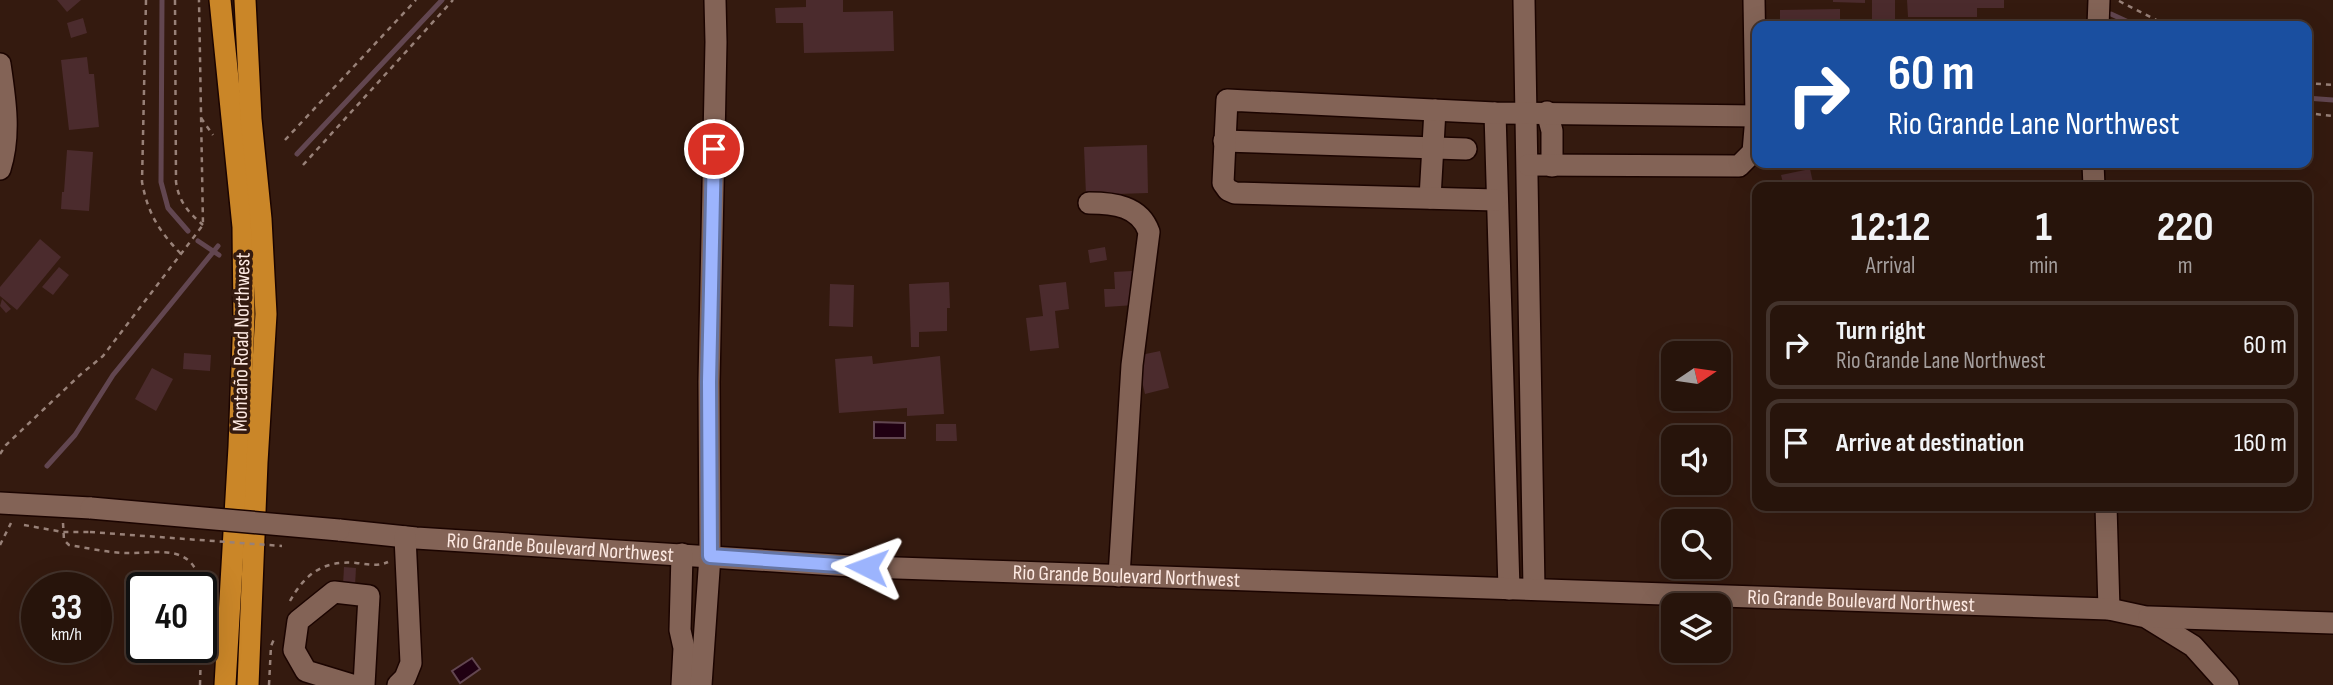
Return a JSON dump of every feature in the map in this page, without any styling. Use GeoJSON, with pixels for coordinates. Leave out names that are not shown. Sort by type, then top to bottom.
{"type":"FeatureCollection","features":[{"type":"Feature","properties":{"kind":"main road","name":"Montaño Road Northwest"},"geometry":{"type":"LineString","coordinates":[[220,0],[243,227],[244,316],[225,685]]}},
{"type":"Feature","properties":{"kind":"main road","name":"Montaño Road Northwest"},"geometry":{"type":"LineString","coordinates":[[245,0],[266,314],[248,685]]}},
{"type":"Feature","properties":{"kind":"street"},"geometry":{"type":"LineString","coordinates":[[701,685],[710,556],[709,382],[715,0]]}},
{"type":"Feature","properties":{"kind":"street"},"geometry":{"type":"LineString","coordinates":[[1524,0],[1536,112],[1528,165],[1534,589]]}},
{"type":"Feature","properties":{"kind":"street"},"geometry":{"type":"LineString","coordinates":[[1754,0],[1754,21]]}},
{"type":"Feature","properties":{"kind":"street"},"geometry":{"type":"LineString","coordinates":[[2098,21],[2099,0]]}},
{"type":"Feature","properties":{"kind":"street"},"geometry":{"type":"LineString","coordinates":[[0,64],[7,109],[0,169]]}},
{"type":"Feature","properties":{"kind":"street"},"geometry":{"type":"LineString","coordinates":[[1496,200],[1235,193],[1228,190],[1223,183],[1227,100],[1495,113],[1752,116]]}},
{"type":"Feature","properties":{"kind":"street"},"geometry":{"type":"LineString","coordinates":[[1430,198],[1435,110]]}},
{"type":"Feature","properties":{"kind":"street"},"geometry":{"type":"LineString","coordinates":[[1536,112],[1552,131],[1552,166]]}},
{"type":"Feature","properties":{"kind":"street"},"geometry":{"type":"LineString","coordinates":[[1495,113],[1509,589]]}},
{"type":"Feature","properties":{"kind":"street"},"geometry":{"type":"LineString","coordinates":[[1224,141],[1466,149]]}},
{"type":"Feature","properties":{"kind":"street"},"geometry":{"type":"LineString","coordinates":[[1528,165],[1740,166],[1752,153]]}},
{"type":"Feature","properties":{"kind":"street"},"geometry":{"type":"LineString","coordinates":[[1089,203],[1105,203],[1134,211],[1145,219],[1149,232],[1132,365],[1119,576]]}},
{"type":"Feature","properties":{"kind":"street","name":"Rio Grande Boulevard Northwest"},"geometry":{"type":"LineString","coordinates":[[0,503],[91,508],[405,537],[867,567],[2109,609],[2146,617],[2193,646],[2228,685]]}},
{"type":"Feature","properties":{"kind":"street"},"geometry":{"type":"LineString","coordinates":[[2106,511],[2109,609]]}},
{"type":"Feature","properties":{"kind":"street"},"geometry":{"type":"LineString","coordinates":[[398,685],[405,678],[411,663],[405,537]]}},
{"type":"Feature","properties":{"kind":"street"},"geometry":{"type":"LineString","coordinates":[[682,554],[682,685]]}},
{"type":"Feature","properties":{"kind":"street"},"geometry":{"type":"LineString","coordinates":[[352,685],[306,671],[294,650],[298,621],[334,592],[369,597],[364,685]]}},
{"type":"Feature","properties":{"kind":"street"},"geometry":{"type":"LineString","coordinates":[[2146,617],[2333,623]]}},
{"type":"Feature","properties":{"kind":"path"},"geometry":{"type":"LineString","coordinates":[[146,0],[142,183],[146,202],[160,231],[181,254]]}},
{"type":"Feature","properties":{"kind":"path"},"geometry":{"type":"LineString","coordinates":[[175,0],[176,183],[186,209],[203,225]]}},
{"type":"Feature","properties":{"kind":"path"},"geometry":{"type":"LineString","coordinates":[[0,454],[6,444],[103,356],[203,225],[199,0]]}},
{"type":"Feature","properties":{"kind":"path"},"geometry":{"type":"LineString","coordinates":[[285,140],[416,0]]}},
{"type":"Feature","properties":{"kind":"path"},"geometry":{"type":"LineString","coordinates":[[303,165],[453,0]]}},
{"type":"Feature","properties":{"kind":"path"},"geometry":{"type":"LineString","coordinates":[[2116,0],[2158,21]]}},
{"type":"Feature","properties":{"kind":"path"},"geometry":{"type":"LineString","coordinates":[[2312,83],[2333,85]]}},
{"type":"Feature","properties":{"kind":"path"},"geometry":{"type":"LineString","coordinates":[[2312,114],[2333,116]]}},
{"type":"Feature","properties":{"kind":"path"},"geometry":{"type":"LineString","coordinates":[[0,519],[12,523],[0,545]]}},
{"type":"Feature","properties":{"kind":"path"},"geometry":{"type":"LineString","coordinates":[[24,525],[63,533],[90,532],[293,546]]}},
{"type":"Feature","properties":{"kind":"path"},"geometry":{"type":"LineString","coordinates":[[63,533],[64,540],[69,545],[127,553],[164,550],[176,552],[197,572]]}},
{"type":"Feature","properties":{"kind":"path"},"geometry":{"type":"LineString","coordinates":[[200,685],[201,663]]}},
{"type":"Feature","properties":{"kind":"shaded area"},"geometry":{"type":"Polygon","coordinates":[[[874,422],[905,423],[905,438],[874,438],[874,422]]]}},
{"type":"Feature","properties":{"kind":"shaded area"},"geometry":{"type":"Polygon","coordinates":[[[472,658],[480,669],[460,683],[452,671],[472,658]]]}},
{"type":"Feature","properties":{"kind":"building"},"geometry":{"type":"Polygon","coordinates":[[[57,0],[81,0],[67,12],[57,0]]]}},
{"type":"Feature","properties":{"kind":"building"},"geometry":{"type":"Polygon","coordinates":[[[806,0],[843,0],[843,12],[893,11],[894,51],[804,53],[803,23],[776,23],[775,8],[806,7],[806,0]]]}},
{"type":"Feature","properties":{"kind":"building"},"geometry":{"type":"Polygon","coordinates":[[[1865,0],[1865,3],[1833,2],[1865,0]]]}},
{"type":"Feature","properties":{"kind":"building"},"geometry":{"type":"Polygon","coordinates":[[[1872,0],[1895,0],[1895,21],[1872,21],[1872,0]]]}},
{"type":"Feature","properties":{"kind":"building"},"geometry":{"type":"Polygon","coordinates":[[[1907,0],[2004,0],[2004,8],[1977,8],[1977,17],[1908,17],[1907,0]]]}},
{"type":"Feature","properties":{"kind":"building"},"geometry":{"type":"Polygon","coordinates":[[[1840,9],[1840,21],[1780,21],[1780,10],[1840,9]]]}},
{"type":"Feature","properties":{"kind":"building"},"geometry":{"type":"Polygon","coordinates":[[[83,18],[87,33],[71,38],[67,23],[83,18]]]}},
{"type":"Feature","properties":{"kind":"building"},"geometry":{"type":"Polygon","coordinates":[[[87,57],[89,74],[94,74],[99,127],[69,130],[61,60],[87,57]]]}},
{"type":"Feature","properties":{"kind":"building"},"geometry":{"type":"Polygon","coordinates":[[[1147,145],[1148,193],[1086,195],[1084,147],[1147,145]]]}},
{"type":"Feature","properties":{"kind":"building"},"geometry":{"type":"Polygon","coordinates":[[[67,150],[93,152],[89,211],[61,209],[67,150]]]}},
{"type":"Feature","properties":{"kind":"building"},"geometry":{"type":"Polygon","coordinates":[[[1810,169],[1813,182],[1783,182],[1781,175],[1810,169]]]}},
{"type":"Feature","properties":{"kind":"building"},"geometry":{"type":"Polygon","coordinates":[[[40,239],[61,257],[17,310],[0,296],[0,287],[40,239]]]}},
{"type":"Feature","properties":{"kind":"building"},"geometry":{"type":"Polygon","coordinates":[[[1105,247],[1107,260],[1090,263],[1088,250],[1105,247]]]}},
{"type":"Feature","properties":{"kind":"building"},"geometry":{"type":"Polygon","coordinates":[[[59,267],[69,275],[53,295],[42,287],[59,267]]]}},
{"type":"Feature","properties":{"kind":"building"},"geometry":{"type":"Polygon","coordinates":[[[1132,271],[1135,305],[1105,307],[1104,289],[1115,289],[1114,272],[1132,271]]]}},
{"type":"Feature","properties":{"kind":"building"},"geometry":{"type":"Polygon","coordinates":[[[949,282],[947,331],[919,332],[919,347],[911,347],[909,284],[949,282]]]}},
{"type":"Feature","properties":{"kind":"building"},"geometry":{"type":"Polygon","coordinates":[[[1066,282],[1069,309],[1055,311],[1059,348],[1030,351],[1026,318],[1043,316],[1039,285],[1066,282]]]}},
{"type":"Feature","properties":{"kind":"building"},"geometry":{"type":"Polygon","coordinates":[[[830,284],[854,285],[853,327],[829,326],[830,284]]]}},
{"type":"Feature","properties":{"kind":"building"},"geometry":{"type":"Polygon","coordinates":[[[2,299],[11,309],[6,313],[0,306],[2,299]]]}},
{"type":"Feature","properties":{"kind":"building"},"geometry":{"type":"Polygon","coordinates":[[[1160,351],[1169,388],[1145,394],[1136,356],[1160,351]]]}},
{"type":"Feature","properties":{"kind":"building"},"geometry":{"type":"Polygon","coordinates":[[[184,353],[211,355],[210,371],[183,369],[184,353]]]}},
{"type":"Feature","properties":{"kind":"building"},"geometry":{"type":"Polygon","coordinates":[[[872,356],[873,364],[940,356],[944,414],[907,416],[907,408],[839,413],[835,359],[872,356]]]}},
{"type":"Feature","properties":{"kind":"building"},"geometry":{"type":"Polygon","coordinates":[[[152,368],[173,379],[156,411],[135,399],[152,368]]]}},
{"type":"Feature","properties":{"kind":"building"},"geometry":{"type":"Polygon","coordinates":[[[936,424],[956,424],[957,441],[936,441],[936,424]]]}},
{"type":"Feature","properties":{"kind":"building"},"geometry":{"type":"Polygon","coordinates":[[[344,567],[356,568],[355,586],[343,585],[344,567]]]}},
{"type":"Feature","properties":{"kind":"waterway"},"geometry":{"type":"LineString","coordinates":[[162,0],[161,182],[168,208],[188,231]]}},
{"type":"Feature","properties":{"kind":"waterway"},"geometry":{"type":"LineString","coordinates":[[297,154],[442,0]]}},
{"type":"Feature","properties":{"kind":"waterway"},"geometry":{"type":"LineString","coordinates":[[2111,14],[2126,21]]}},
{"type":"Feature","properties":{"kind":"waterway"},"geometry":{"type":"LineString","coordinates":[[2312,98],[2333,100]]}},
{"type":"Feature","properties":{"kind":"waterway"},"geometry":{"type":"LineString","coordinates":[[198,241],[219,255]]}},
{"type":"Feature","properties":{"kind":"waterway"},"geometry":{"type":"LineString","coordinates":[[47,466],[75,435],[113,375],[218,246]]}},
{"type":"Feature","properties":{"kind":"route"},"geometry":{"type":"LineString","coordinates":[[714,149],[709,382],[710,556],[867,567]]}}]}
